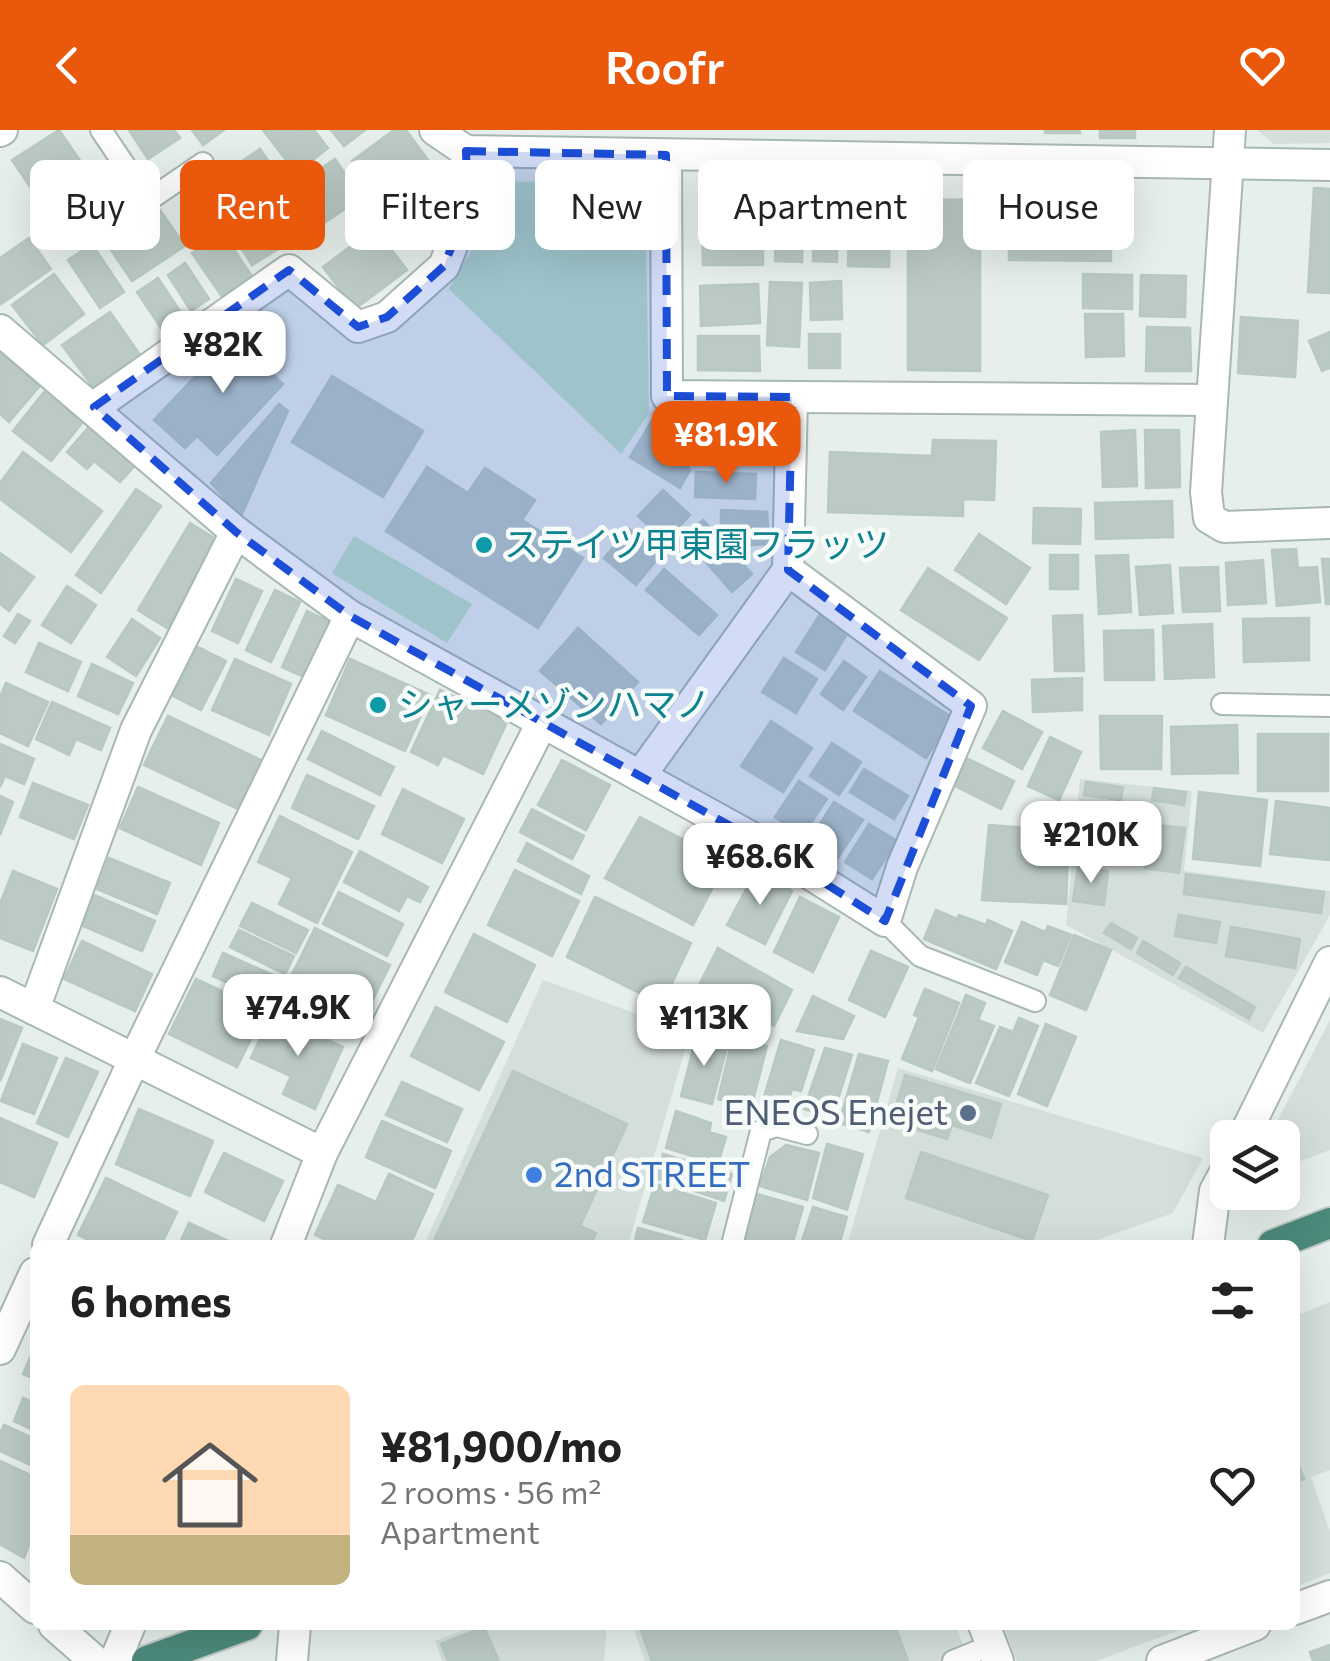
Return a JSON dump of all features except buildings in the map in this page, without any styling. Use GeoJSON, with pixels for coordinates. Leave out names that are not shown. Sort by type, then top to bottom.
{"type":"FeatureCollection","features":[{"type":"Feature","properties":{"kind":"highway"},"geometry":{"type":"LineString","coordinates":[[1287,1240],[1330,1223]]}},
{"type":"Feature","properties":{"kind":"highway"},"geometry":{"type":"LineString","coordinates":[[146,1661],[233,1630]]}},
{"type":"Feature","properties":{"kind":"street"},"geometry":{"type":"LineString","coordinates":[[435,130],[466,152],[1330,165]]}},
{"type":"Feature","properties":{"kind":"street"},"geometry":{"type":"LineString","coordinates":[[1230,130],[1206,492],[1209,518],[1224,526],[1330,523]]}},
{"type":"Feature","properties":{"kind":"street"},"geometry":{"type":"LineString","coordinates":[[94,407],[289,270],[358,328],[387,317],[444,266],[468,205],[466,152]]}},
{"type":"Feature","properties":{"kind":"street"},"geometry":{"type":"LineString","coordinates":[[666,155],[667,396],[1212,400]]}},
{"type":"Feature","properties":{"kind":"street"},"geometry":{"type":"LineString","coordinates":[[0,330],[236,532],[350,616],[756,840],[886,922],[902,868],[971,706],[788,570]]}},
{"type":"Feature","properties":{"kind":"street"},"geometry":{"type":"LineString","coordinates":[[640,776],[788,570],[792,397]]}},
{"type":"Feature","properties":{"kind":"street"},"geometry":{"type":"LineString","coordinates":[[34,1009],[136,730],[236,532]]}},
{"type":"Feature","properties":{"kind":"street"},"geometry":{"type":"LineString","coordinates":[[50,1240],[350,616]]}},
{"type":"Feature","properties":{"kind":"street"},"geometry":{"type":"LineString","coordinates":[[288,1240],[322,1153],[543,722]]}},
{"type":"Feature","properties":{"kind":"street"},"geometry":{"type":"LineString","coordinates":[[1252,1120],[1330,962]]}},
{"type":"Feature","properties":{"kind":"street"},"geometry":{"type":"LineString","coordinates":[[0,992],[322,1153]]}},
{"type":"Feature","properties":{"kind":"street"},"geometry":{"type":"LineString","coordinates":[[1209,1240],[1212,1210]]}},
{"type":"Feature","properties":{"kind":"street"},"geometry":{"type":"LineString","coordinates":[[0,1349],[30,1285]]}},
{"type":"Feature","properties":{"kind":"street"},"geometry":{"type":"LineString","coordinates":[[0,1577],[30,1604]]}},
{"type":"Feature","properties":{"kind":"street"},"geometry":{"type":"LineString","coordinates":[[1300,1608],[1330,1596]]}},
{"type":"Feature","properties":{"kind":"street"},"geometry":{"type":"LineString","coordinates":[[60,1630],[94,1661]]}},
{"type":"Feature","properties":{"kind":"street"},"geometry":{"type":"LineString","coordinates":[[115,1661],[128,1630]]}},
{"type":"Feature","properties":{"kind":"street"},"geometry":{"type":"LineString","coordinates":[[292,1661],[295,1630]]}},
{"type":"Feature","properties":{"kind":"street"},"geometry":{"type":"LineString","coordinates":[[1162,1661],[1242,1630]]}},
{"type":"Feature","properties":{"kind":"lane"},"geometry":{"type":"LineString","coordinates":[[101,130],[121,160]]}},
{"type":"Feature","properties":{"kind":"lane"},"geometry":{"type":"LineString","coordinates":[[1222,704],[1330,706]]}},
{"type":"Feature","properties":{"kind":"lane"},"geometry":{"type":"LineString","coordinates":[[886,922],[920,956],[1035,1002]]}},
{"type":"Feature","properties":{"kind":"lane"},"geometry":{"type":"LineString","coordinates":[[733,1240],[760,1131],[778,1126],[807,1134]]}},
{"type":"Feature","properties":{"kind":"lane"},"geometry":{"type":"LineString","coordinates":[[953,1661],[992,1644]]}},
{"type":"Feature","properties":{"kind":"highlighted area"},"geometry":{"type":"Polygon","coordinates":[[[466,151],[666,155],[667,396],[792,397],[788,570],[971,706],[885,921],[756,840],[350,616],[236,532],[94,407],[289,270],[358,327],[387,317],[444,266],[468,205],[466,151]]]}},
{"type":"Feature","properties":{"kind":"shaded area"},"geometry":{"type":"Polygon","coordinates":[[[1257,130],[1330,130],[1330,143],[1274,144],[1257,130]]]}},
{"type":"Feature","properties":{"kind":"shaded area"},"geometry":{"type":"Polygon","coordinates":[[[1080,779],[1192,791],[1184,871],[1330,891],[1330,915],[1263,1033],[1066,925],[1080,779]]]}},
{"type":"Feature","properties":{"kind":"shaded area"},"geometry":{"type":"Polygon","coordinates":[[[543,980],[690,1033],[629,1240],[426,1240],[543,980]]]}},
{"type":"Feature","properties":{"kind":"shaded area"},"geometry":{"type":"Polygon","coordinates":[[[1330,1020],[1330,1150],[1300,1161],[1300,1120],[1278,1120],[1330,1020]]]}},
{"type":"Feature","properties":{"kind":"shaded area","name":"ENEOS Enejet"},"geometry":{"type":"Polygon","coordinates":[[[898,1068],[1203,1158],[1173,1213],[1097,1240],[848,1240],[898,1068]]]}},
{"type":"Feature","properties":{"kind":"shaded area"},"geometry":{"type":"Polygon","coordinates":[[[1330,1302],[1330,1470],[1311,1477],[1330,1532],[1330,1573],[1300,1585],[1300,1314],[1330,1302]]]}},
{"type":"Feature","properties":{"kind":"shaded area"},"geometry":{"type":"Polygon","coordinates":[[[464,1630],[607,1630],[604,1661],[442,1661],[435,1641],[464,1630]]]}},
{"type":"Feature","properties":{"kind":"shaded area"},"geometry":{"type":"Polygon","coordinates":[[[634,1630],[957,1630],[970,1661],[645,1661],[634,1630]]]}},
{"type":"Feature","properties":{"kind":"shaded area"},"geometry":{"type":"Polygon","coordinates":[[[1005,1630],[1180,1630],[1096,1661],[1017,1661],[1005,1630]]]}},
{"type":"Feature","properties":{"kind":"green space"},"geometry":{"type":"Polygon","coordinates":[[[515,182],[535,182],[535,250],[646,250],[649,413],[621,454],[449,289],[472,250],[515,250],[515,182]]]}},
{"type":"Feature","properties":{"kind":"green space"},"geometry":{"type":"Polygon","coordinates":[[[354,536],[472,604],[447,643],[332,573],[354,536]]]}},
{"type":"Feature","properties":{"kind":"place","name":"ステイツ甲東園フラッツ"},"geometry":{"type":"Point","coordinates":[484,545]}},
{"type":"Feature","properties":{"kind":"place","name":"シャーメゾンハマノ"},"geometry":{"type":"Point","coordinates":[378,705]}},
{"type":"Feature","properties":{"kind":"place","name":"ENEOS Enejet"},"geometry":{"type":"Point","coordinates":[968,1113]}},
{"type":"Feature","properties":{"kind":"place","name":"2nd STREET"},"geometry":{"type":"Point","coordinates":[534,1175]}}]}
